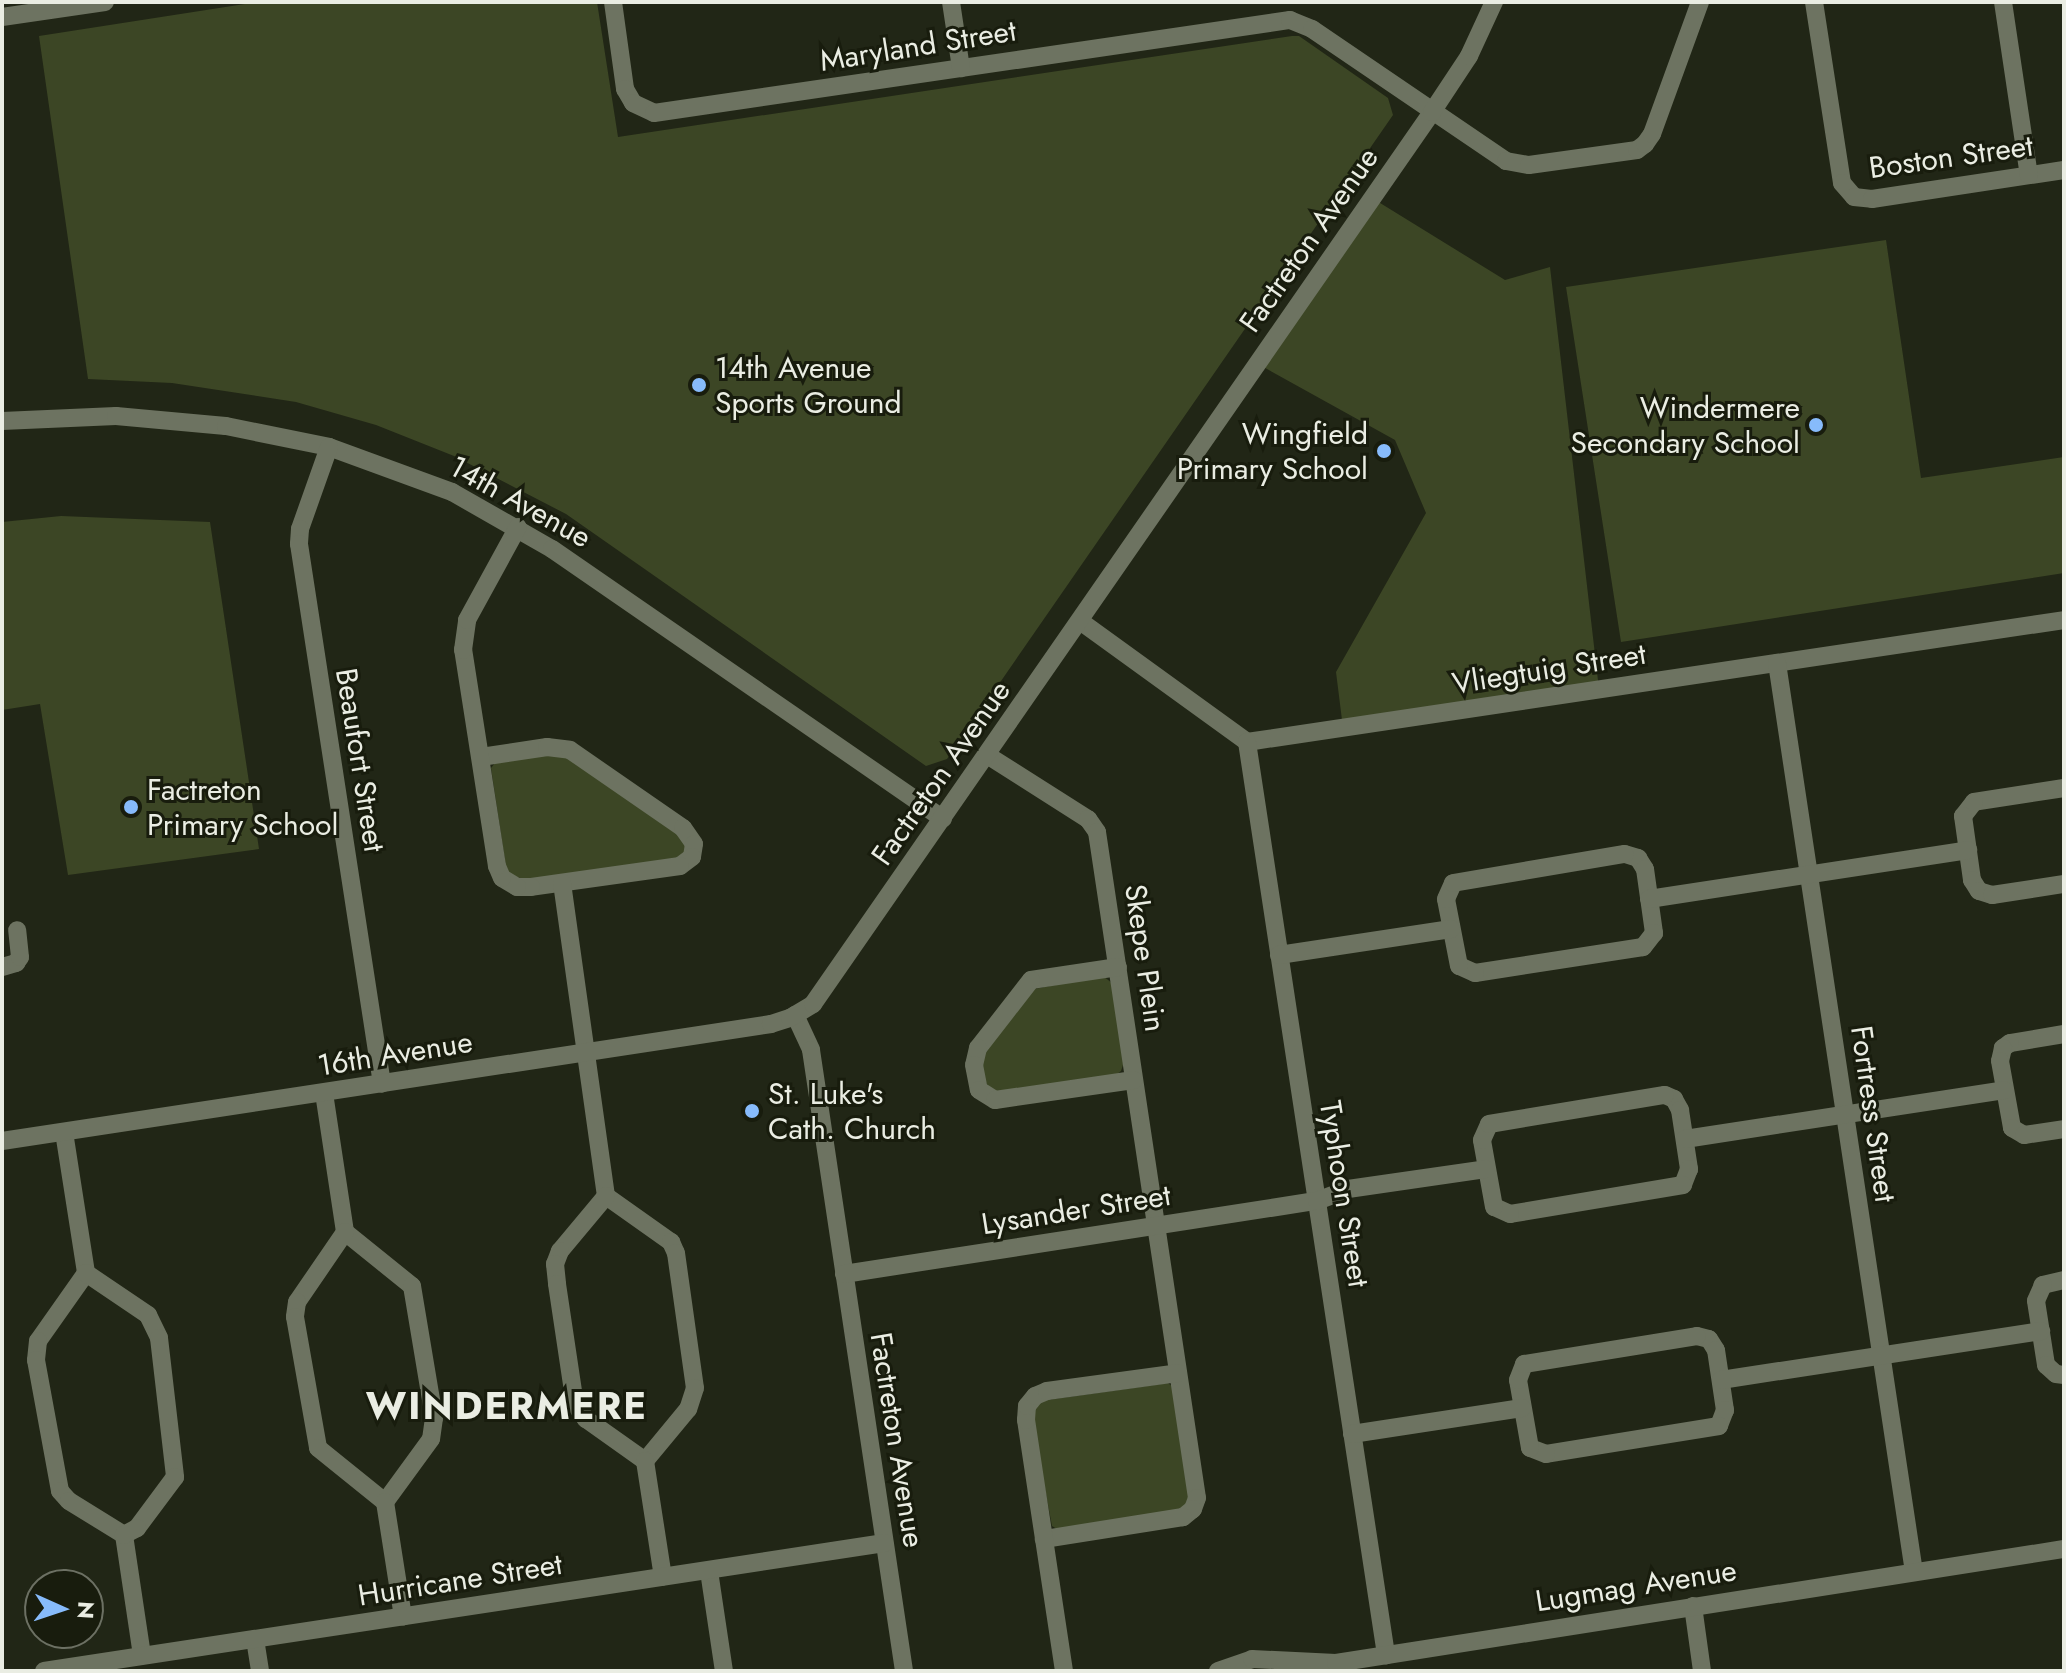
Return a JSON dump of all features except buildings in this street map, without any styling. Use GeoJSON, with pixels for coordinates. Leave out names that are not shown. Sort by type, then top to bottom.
{"type":"FeatureCollection","features":[{"type":"Feature","properties":{"kind":"street"},"geometry":{"type":"LineString","coordinates":[[2,17],[105,2]]}},
{"type":"Feature","properties":{"kind":"street","name":"Maryland Street"},"geometry":{"type":"LineString","coordinates":[[613,2],[625,89],[633,103],[654,113],[1290,20],[1312,29],[1432,112],[1517,165],[1637,150],[1652,134],[1700,2]]}},
{"type":"Feature","properties":{"kind":"street"},"geometry":{"type":"LineString","coordinates":[[951,2],[961,68]]}},
{"type":"Feature","properties":{"kind":"street","name":"Factreton Avenue"},"geometry":{"type":"LineString","coordinates":[[904,1671],[811,1050],[795,1015],[819,998],[1432,112],[1469,56],[1494,2]]}},
{"type":"Feature","properties":{"kind":"street","name":"Boston Street"},"geometry":{"type":"LineString","coordinates":[[1814,2],[1842,183],[1854,197],[1872,199],[2064,170]]}},
{"type":"Feature","properties":{"kind":"street"},"geometry":{"type":"LineString","coordinates":[[2003,2],[2029,175]]}},
{"type":"Feature","properties":{"kind":"street","name":"14th Avenue"},"geometry":{"type":"LineString","coordinates":[[2,421],[86,415],[153,417],[238,428],[329,447],[452,492],[518,527],[943,819]]}},
{"type":"Feature","properties":{"kind":"street","name":"Beaufort Street"},"geometry":{"type":"LineString","coordinates":[[329,447],[300,529],[299,544],[382,1084]]}},
{"type":"Feature","properties":{"kind":"street"},"geometry":{"type":"LineString","coordinates":[[481,757],[547,747],[570,750],[691,835],[692,857],[680,866],[562,883],[517,887],[502,878],[497,866],[463,650],[467,620],[518,527]]}},
{"type":"Feature","properties":{"kind":"street","name":"Vliegtuig Street"},"geometry":{"type":"LineString","coordinates":[[1247,742],[2064,620]]}},
{"type":"Feature","properties":{"kind":"street"},"geometry":{"type":"LineString","coordinates":[[1080,621],[1247,742]]}},
{"type":"Feature","properties":{"kind":"street","name":"Fortress Street"},"geometry":{"type":"LineString","coordinates":[[1777,663],[1914,1572]]}},
{"type":"Feature","properties":{"kind":"street","name":"Typhoon Street"},"geometry":{"type":"LineString","coordinates":[[1247,742],[1386,1655]]}},
{"type":"Feature","properties":{"kind":"street","name":"Skepe Plein"},"geometry":{"type":"LineString","coordinates":[[987,755],[1095,827],[1196,1492],[1193,1509],[1183,1517],[1044,1539]]}},
{"type":"Feature","properties":{"kind":"street"},"geometry":{"type":"LineString","coordinates":[[2064,788],[1974,802],[1963,816],[1974,884],[1983,894],[2064,884]]}},
{"type":"Feature","properties":{"kind":"street"},"geometry":{"type":"LineString","coordinates":[[1649,899],[1968,850]]}},
{"type":"Feature","properties":{"kind":"street"},"geometry":{"type":"LineString","coordinates":[[1630,854],[1643,865],[1654,933],[1647,944],[1639,948],[1470,973],[1456,962],[1451,929],[1446,894],[1449,886],[1461,879],[1630,854]]}},
{"type":"Feature","properties":{"kind":"street"},"geometry":{"type":"LineString","coordinates":[[562,883],[606,1196],[662,1235],[676,1253],[695,1388],[688,1409],[645,1461]]}},
{"type":"Feature","properties":{"kind":"street"},"geometry":{"type":"LineString","coordinates":[[1279,955],[1451,929]]}},
{"type":"Feature","properties":{"kind":"street"},"geometry":{"type":"LineString","coordinates":[[2,967],[16,963],[20,957],[17,930]]}},
{"type":"Feature","properties":{"kind":"street"},"geometry":{"type":"LineString","coordinates":[[1118,967],[1037,978],[1026,983],[978,1048],[974,1065],[979,1090],[995,1100],[1134,1080]]}},
{"type":"Feature","properties":{"kind":"street","name":"16th Avenue"},"geometry":{"type":"LineString","coordinates":[[2,1141],[771,1024],[795,1015]]}},
{"type":"Feature","properties":{"kind":"street"},"geometry":{"type":"LineString","coordinates":[[2064,1034],[2006,1045],[2000,1061],[2008,1120],[2016,1132],[2028,1135],[2064,1129]]}},
{"type":"Feature","properties":{"kind":"street"},"geometry":{"type":"LineString","coordinates":[[1685,1139],[2004,1090]]}},
{"type":"Feature","properties":{"kind":"street"},"geometry":{"type":"LineString","coordinates":[[324,1093],[345,1232],[412,1286],[432,1404],[431,1439],[385,1502]]}},
{"type":"Feature","properties":{"kind":"street"},"geometry":{"type":"LineString","coordinates":[[1661,1095],[1674,1099],[1679,1106],[1685,1139],[1689,1173],[1679,1187],[1506,1214],[1494,1207],[1482,1135],[1492,1121],[1661,1095]]}},
{"type":"Feature","properties":{"kind":"street"},"geometry":{"type":"LineString","coordinates":[[64,1132],[86,1273],[38,1341],[36,1360],[60,1491],[69,1501],[124,1535],[142,1656]]}},
{"type":"Feature","properties":{"kind":"street","name":"Lysander Street"},"geometry":{"type":"LineString","coordinates":[[844,1274],[1317,1201],[1348,1189],[1486,1169]]}},
{"type":"Feature","properties":{"kind":"street"},"geometry":{"type":"LineString","coordinates":[[606,1196],[560,1251],[555,1264],[559,1298],[575,1404],[586,1419],[645,1461],[663,1577]]}},
{"type":"Feature","properties":{"kind":"street"},"geometry":{"type":"LineString","coordinates":[[345,1232],[297,1302],[295,1317],[318,1448],[385,1502],[403,1617]]}},
{"type":"Feature","properties":{"kind":"street"},"geometry":{"type":"LineString","coordinates":[[86,1273],[148,1315],[159,1338],[175,1477],[137,1528],[124,1535]]}},
{"type":"Feature","properties":{"kind":"street"},"geometry":{"type":"LineString","coordinates":[[2064,1280],[2046,1283],[2037,1292],[2046,1365],[2056,1374],[2064,1375]]}},
{"type":"Feature","properties":{"kind":"street"},"geometry":{"type":"LineString","coordinates":[[1721,1380],[2041,1331]]}},
{"type":"Feature","properties":{"kind":"street"},"geometry":{"type":"LineString","coordinates":[[1697,1336],[1706,1337],[1715,1346],[1721,1380],[1725,1414],[1715,1428],[1546,1454],[1537,1453],[1528,1444],[1518,1376],[1528,1362],[1697,1336]]}},
{"type":"Feature","properties":{"kind":"street"},"geometry":{"type":"LineString","coordinates":[[1064,1671],[1026,1420],[1031,1400],[1047,1391],[1178,1373]]}},
{"type":"Feature","properties":{"kind":"street"},"geometry":{"type":"LineString","coordinates":[[1352,1434],[1522,1408]]}},
{"type":"Feature","properties":{"kind":"street","name":"Hurricane Street"},"geometry":{"type":"LineString","coordinates":[[44,1671],[74,1669],[884,1543]]}},
{"type":"Feature","properties":{"kind":"street","name":"Lugmag Avenue"},"geometry":{"type":"LineString","coordinates":[[1218,1671],[1252,1659],[1309,1664],[1386,1655],[2064,1549]]}},
{"type":"Feature","properties":{"kind":"street"},"geometry":{"type":"LineString","coordinates":[[709,1571],[724,1671]]}},
{"type":"Feature","properties":{"kind":"street"},"geometry":{"type":"LineString","coordinates":[[1693,1606],[1702,1671]]}},
{"type":"Feature","properties":{"kind":"street"},"geometry":{"type":"LineString","coordinates":[[255,1639],[260,1671]]}},
{"type":"Feature","properties":{"kind":"green space","name":"14th Avenue Sports Ground"},"geometry":{"type":"Polygon","coordinates":[[[257,2],[597,2],[618,137],[1292,36],[1299,36],[1388,98],[1393,115],[947,759],[926,766],[566,514],[454,456],[376,425],[296,402],[172,383],[88,379],[39,36],[257,2]]]}},
{"type":"Feature","properties":{"kind":"green space"},"geometry":{"type":"Polygon","coordinates":[[[1372,198],[1505,280],[1550,267],[1599,689],[1343,728],[1336,672],[1426,513],[1395,440],[1258,364],[1372,198]]]}},
{"type":"Feature","properties":{"kind":"green space","name":"Windermere Secondary School"},"geometry":{"type":"Polygon","coordinates":[[[1886,240],[1921,478],[2064,457],[2064,573],[1621,642],[1566,287],[1886,240]]]}},
{"type":"Feature","properties":{"kind":"green space","name":"Factreton Primary School"},"geometry":{"type":"Polygon","coordinates":[[[61,516],[210,522],[259,849],[68,875],[40,704],[2,710],[2,522],[61,516]]]}},
{"type":"Feature","properties":{"kind":"green space"},"geometry":{"type":"Polygon","coordinates":[[[558,751],[681,834],[686,843],[684,852],[678,858],[529,881],[507,874],[491,768],[495,763],[558,751]]]}},
{"type":"Feature","properties":{"kind":"green space"},"geometry":{"type":"Polygon","coordinates":[[[1103,976],[1112,983],[1124,1062],[1121,1071],[1116,1075],[1001,1093],[992,1091],[982,1077],[981,1059],[1029,990],[1103,976]]]}},
{"type":"Feature","properties":{"kind":"green space"},"geometry":{"type":"Polygon","coordinates":[[[1168,1383],[1173,1387],[1190,1494],[1183,1510],[1057,1529],[1052,1526],[1032,1419],[1036,1405],[1040,1401],[1168,1383]]]}},
{"type":"Feature","properties":{"kind":"place","name":"14th Avenue Sports Ground"},"geometry":{"type":"Point","coordinates":[699,385]}},
{"type":"Feature","properties":{"kind":"place","name":"Windermere Secondary School"},"geometry":{"type":"Point","coordinates":[1816,425]}},
{"type":"Feature","properties":{"kind":"place","name":"Wingfield Primary School"},"geometry":{"type":"Point","coordinates":[1384,451]}},
{"type":"Feature","properties":{"kind":"place","name":"Factreton Primary School"},"geometry":{"type":"Point","coordinates":[131,807]}},
{"type":"Feature","properties":{"kind":"place","name":"St. Luke's Cath. Church"},"geometry":{"type":"Point","coordinates":[752,1111]}},
{"type":"Feature","properties":{"kind":"district","name":"WINDERMERE"},"geometry":{"type":"Point","coordinates":[507,1406]}}]}
